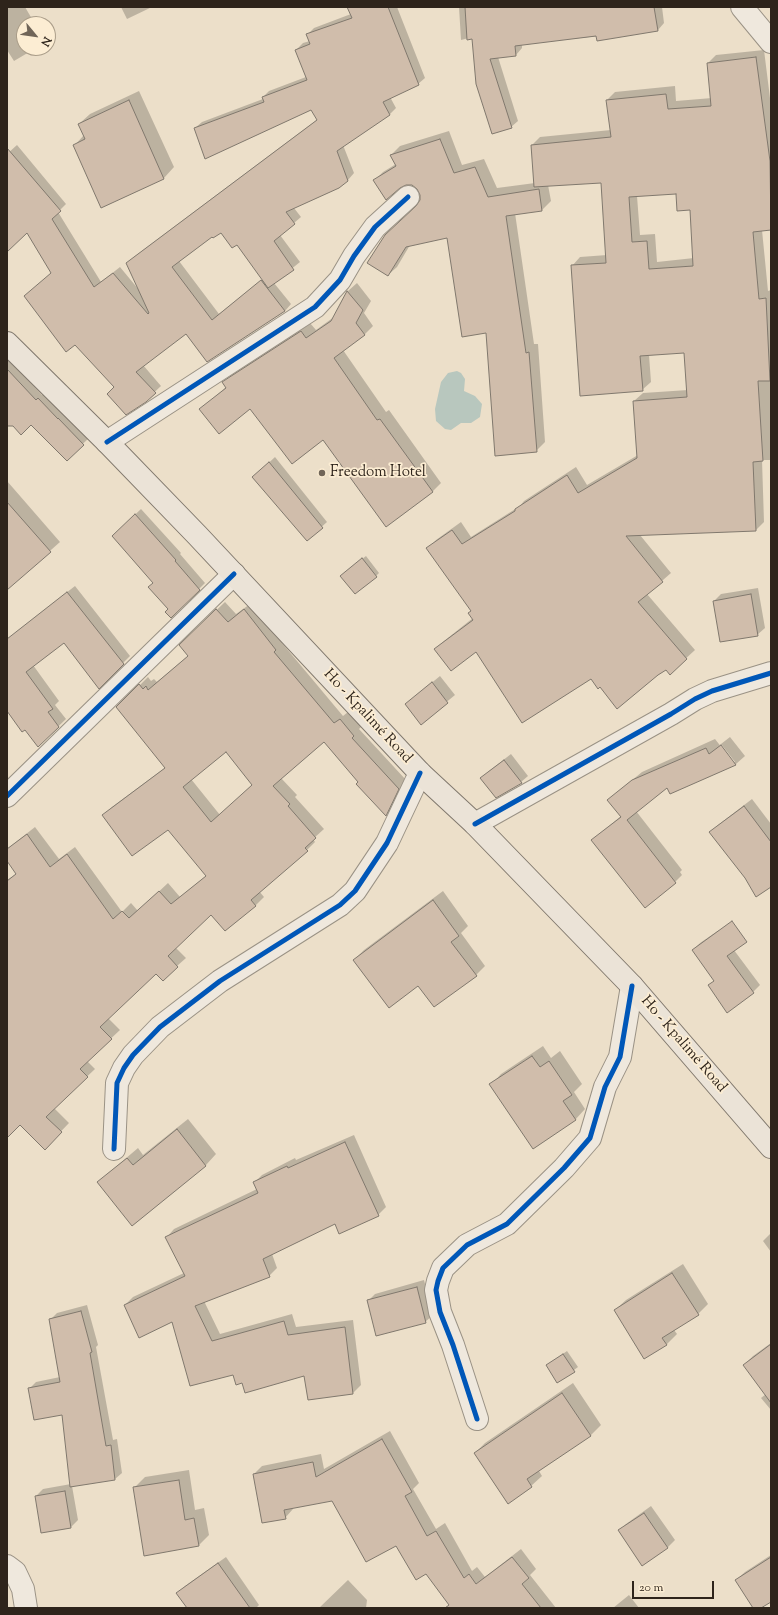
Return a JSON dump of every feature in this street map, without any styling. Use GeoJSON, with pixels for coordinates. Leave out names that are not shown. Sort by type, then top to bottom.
{"type":"FeatureCollection","features":[{"type":"Feature","properties":{"kind":"main road","name":"Ho - Kpalimé Road"},"geometry":{"type":"LineString","coordinates":[[7,343],[107,442],[234,574],[420,773],[475,824],[632,986],[771,1147]]}},
{"type":"Feature","properties":{"kind":"street"},"geometry":{"type":"LineString","coordinates":[[742,7],[771,42]]}},
{"type":"Feature","properties":{"kind":"street"},"geometry":{"type":"LineString","coordinates":[[107,442],[315,307],[340,280],[354,256],[375,227],[408,198]]}},
{"type":"Feature","properties":{"kind":"street"},"geometry":{"type":"LineString","coordinates":[[7,796],[234,574]]}},
{"type":"Feature","properties":{"kind":"street"},"geometry":{"type":"LineString","coordinates":[[475,824],[695,699],[712,691],[771,673]]}},
{"type":"Feature","properties":{"kind":"street"},"geometry":{"type":"LineString","coordinates":[[114,1149],[117,1082],[124,1068],[133,1056],[160,1027],[220,981],[340,905],[355,891],[388,843],[420,773]]}},
{"type":"Feature","properties":{"kind":"street"},"geometry":{"type":"LineString","coordinates":[[477,1419],[453,1345],[440,1312],[436,1290],[438,1281],[443,1268],[467,1245],[506,1224],[564,1168],[590,1138],[605,1087],[620,1057],[632,986]]}},
{"type":"Feature","properties":{"kind":"street"},"geometry":{"type":"LineString","coordinates":[[7,1566],[15,1572],[23,1589],[26,1608]]}},
{"type":"Feature","properties":{"kind":"shaded area"},"geometry":{"type":"Polygon","coordinates":[[[457,371],[461,373],[465,379],[464,391],[475,396],[482,404],[480,417],[471,423],[461,423],[451,430],[445,429],[436,421],[435,409],[441,382],[448,373],[457,371]]]}},
{"type":"Feature","properties":{"kind":"building"},"geometry":{"type":"Polygon","coordinates":[[[347,7],[388,7],[419,85],[383,102],[390,115],[337,151],[348,181],[339,188],[286,212],[295,224],[274,241],[294,270],[268,288],[237,245],[232,248],[221,233],[213,238],[212,237],[172,267],[212,320],[261,280],[285,311],[207,362],[186,334],[136,372],[156,393],[146,402],[126,415],[107,394],[114,387],[75,345],[66,352],[24,296],[51,273],[27,233],[7,252],[7,148],[61,211],[52,219],[94,287],[113,273],[148,314],[149,313],[126,263],[317,120],[311,110],[205,159],[194,128],[264,102],[262,97],[307,80],[295,50],[310,44],[306,34],[352,18],[347,7]]]}},
{"type":"Feature","properties":{"kind":"building"},"geometry":{"type":"Polygon","coordinates":[[[465,7],[654,7],[658,31],[597,41],[596,36],[515,46],[516,56],[490,59],[512,128],[492,134],[476,84],[472,39],[467,40],[465,7]]]}},
{"type":"Feature","properties":{"kind":"building"},"geometry":{"type":"Polygon","coordinates":[[[756,57],[770,161],[771,230],[753,232],[759,299],[766,298],[770,381],[758,381],[763,461],[753,462],[756,531],[626,536],[663,582],[638,602],[687,659],[670,675],[666,670],[658,675],[617,709],[600,687],[598,689],[591,679],[522,723],[476,652],[451,671],[434,649],[473,620],[468,613],[471,611],[426,548],[452,530],[462,544],[515,511],[515,509],[567,475],[578,493],[637,458],[633,401],[687,397],[684,353],[640,356],[643,391],[580,396],[571,265],[606,263],[601,183],[534,187],[531,145],[611,137],[606,100],[666,94],[668,109],[711,106],[707,63],[756,57]],[[676,194],[629,197],[632,242],[647,241],[649,269],[693,266],[690,210],[677,211],[676,194]]]}},
{"type":"Feature","properties":{"kind":"building"},"geometry":{"type":"Polygon","coordinates":[[[129,100],[164,179],[101,208],[73,145],[85,139],[78,124],[129,100]]]}},
{"type":"Feature","properties":{"kind":"building"},"geometry":{"type":"Polygon","coordinates":[[[440,139],[454,173],[475,167],[488,197],[539,189],[542,211],[506,216],[526,353],[529,352],[537,452],[495,456],[486,333],[462,337],[447,238],[406,247],[388,276],[367,263],[385,235],[416,206],[420,200],[420,195],[417,189],[412,185],[406,185],[386,200],[373,180],[396,166],[390,155],[440,139]]]}},
{"type":"Feature","properties":{"kind":"building"},"geometry":{"type":"Polygon","coordinates":[[[347,291],[363,310],[356,323],[365,335],[334,358],[377,420],[380,419],[433,492],[386,527],[323,440],[292,464],[250,409],[219,434],[199,409],[226,388],[222,382],[301,331],[306,338],[331,321],[347,291]]]}},
{"type":"Feature","properties":{"kind":"building"},"geometry":{"type":"Polygon","coordinates":[[[7,369],[36,400],[38,398],[84,445],[67,461],[31,425],[21,435],[13,426],[7,426],[7,369]]]}},
{"type":"Feature","properties":{"kind":"building"},"geometry":{"type":"Polygon","coordinates":[[[269,462],[323,528],[307,541],[252,477],[269,462]]]}},
{"type":"Feature","properties":{"kind":"building"},"geometry":{"type":"Polygon","coordinates":[[[7,502],[51,552],[7,590],[7,502]]]}},
{"type":"Feature","properties":{"kind":"building"},"geometry":{"type":"Polygon","coordinates":[[[135,514],[176,560],[175,561],[200,590],[171,618],[165,612],[168,609],[148,587],[153,583],[112,536],[135,514]]]}},
{"type":"Feature","properties":{"kind":"building"},"geometry":{"type":"Polygon","coordinates":[[[362,558],[377,577],[355,594],[340,576],[362,558]]]}},
{"type":"Feature","properties":{"kind":"building"},"geometry":{"type":"Polygon","coordinates":[[[67,592],[124,664],[99,689],[64,643],[26,672],[53,709],[48,712],[59,727],[38,747],[25,730],[22,732],[7,711],[7,639],[67,592]]]}},
{"type":"Feature","properties":{"kind":"building"},"geometry":{"type":"Polygon","coordinates":[[[751,594],[758,636],[720,642],[713,601],[751,594]]]}},
{"type":"Feature","properties":{"kind":"building"},"geometry":{"type":"Polygon","coordinates":[[[216,609],[228,622],[244,609],[276,650],[274,652],[334,723],[340,719],[354,736],[352,738],[399,789],[386,816],[356,784],[358,782],[324,742],[273,786],[290,804],[288,806],[316,838],[305,848],[308,851],[251,900],[256,906],[225,931],[211,915],[168,956],[178,967],[163,981],[156,974],[100,1027],[112,1039],[80,1069],[88,1077],[46,1117],[62,1132],[45,1150],[20,1125],[7,1138],[7,881],[16,874],[7,861],[7,849],[27,834],[50,867],[67,854],[113,919],[122,911],[129,918],[159,891],[171,904],[206,876],[168,830],[132,856],[102,815],[165,768],[116,707],[139,684],[143,689],[146,686],[148,690],[188,656],[179,645],[216,609]],[[226,752],[183,787],[211,822],[252,785],[226,752]]]}},
{"type":"Feature","properties":{"kind":"building"},"geometry":{"type":"Polygon","coordinates":[[[432,682],[448,703],[421,725],[405,704],[432,682]]]}},
{"type":"Feature","properties":{"kind":"building"},"geometry":{"type":"Polygon","coordinates":[[[721,745],[736,765],[670,794],[667,788],[627,820],[676,883],[645,908],[591,840],[621,817],[607,800],[632,780],[706,748],[709,754],[721,745]]]}},
{"type":"Feature","properties":{"kind":"building"},"geometry":{"type":"Polygon","coordinates":[[[504,760],[522,783],[496,798],[480,778],[504,760]]]}},
{"type":"Feature","properties":{"kind":"building"},"geometry":{"type":"Polygon","coordinates":[[[744,806],[771,842],[771,887],[756,897],[745,878],[709,832],[744,806]]]}},
{"type":"Feature","properties":{"kind":"building"},"geometry":{"type":"Polygon","coordinates":[[[433,900],[459,936],[451,942],[477,976],[434,1007],[418,986],[389,1008],[353,960],[433,900]]]}},
{"type":"Feature","properties":{"kind":"building"},"geometry":{"type":"Polygon","coordinates":[[[732,921],[747,942],[727,956],[754,993],[727,1013],[708,985],[714,981],[692,950],[732,921]]]}},
{"type":"Feature","properties":{"kind":"building"},"geometry":{"type":"Polygon","coordinates":[[[532,1056],[540,1067],[549,1061],[572,1095],[563,1101],[576,1120],[533,1149],[489,1084],[532,1056]]]}},
{"type":"Feature","properties":{"kind":"building"},"geometry":{"type":"Polygon","coordinates":[[[177,1129],[206,1166],[132,1226],[97,1182],[127,1158],[133,1165],[177,1129]]]}},
{"type":"Feature","properties":{"kind":"building"},"geometry":{"type":"Polygon","coordinates":[[[345,1142],[379,1216],[339,1234],[335,1224],[263,1259],[270,1277],[195,1306],[212,1341],[284,1321],[288,1335],[345,1327],[353,1394],[308,1400],[304,1376],[245,1393],[242,1383],[236,1385],[233,1375],[190,1386],[172,1322],[139,1338],[124,1305],[185,1276],[165,1237],[258,1193],[253,1182],[345,1142]]]}},
{"type":"Feature","properties":{"kind":"building"},"geometry":{"type":"Polygon","coordinates":[[[672,1273],[699,1315],[662,1338],[667,1345],[644,1359],[614,1310],[672,1273]]]}},
{"type":"Feature","properties":{"kind":"building"},"geometry":{"type":"Polygon","coordinates":[[[417,1287],[426,1323],[376,1336],[367,1300],[417,1287]]]}},
{"type":"Feature","properties":{"kind":"building"},"geometry":{"type":"Polygon","coordinates":[[[81,1311],[92,1352],[90,1353],[106,1446],[111,1445],[115,1480],[70,1487],[62,1415],[34,1420],[28,1388],[60,1382],[49,1319],[81,1311]]]}},
{"type":"Feature","properties":{"kind":"building"},"geometry":{"type":"Polygon","coordinates":[[[771,1344],[771,1403],[743,1365],[771,1344]]]}},
{"type":"Feature","properties":{"kind":"building"},"geometry":{"type":"Polygon","coordinates":[[[563,1354],[575,1372],[557,1383],[546,1365],[563,1354]]]}},
{"type":"Feature","properties":{"kind":"building"},"geometry":{"type":"Polygon","coordinates":[[[562,1393],[591,1436],[527,1479],[532,1487],[508,1504],[474,1453],[562,1393]]]}},
{"type":"Feature","properties":{"kind":"building"},"geometry":{"type":"Polygon","coordinates":[[[382,1439],[412,1492],[405,1496],[427,1536],[436,1531],[464,1578],[469,1574],[476,1584],[512,1557],[529,1578],[522,1584],[541,1608],[445,1608],[449,1605],[426,1574],[416,1580],[396,1546],[366,1562],[332,1501],[284,1510],[286,1519],[262,1523],[253,1474],[313,1462],[316,1477],[382,1439]]]}},
{"type":"Feature","properties":{"kind":"building"},"geometry":{"type":"Polygon","coordinates":[[[179,1480],[185,1520],[194,1518],[199,1546],[144,1556],[133,1487],[179,1480]]]}},
{"type":"Feature","properties":{"kind":"building"},"geometry":{"type":"Polygon","coordinates":[[[65,1491],[71,1528],[41,1533],[35,1496],[65,1491]]]}},
{"type":"Feature","properties":{"kind":"building"},"geometry":{"type":"Polygon","coordinates":[[[644,1513],[668,1548],[642,1566],[618,1530],[644,1513]]]}},
{"type":"Feature","properties":{"kind":"building"},"geometry":{"type":"Polygon","coordinates":[[[771,1557],[771,1602],[761,1608],[753,1608],[735,1580],[771,1557]]]}},
{"type":"Feature","properties":{"kind":"building"},"geometry":{"type":"Polygon","coordinates":[[[218,1563],[250,1608],[187,1608],[176,1593],[218,1563]]]}},
{"type":"Feature","properties":{"kind":"cycle path"},"geometry":{"type":"LineString","coordinates":[[107,442],[315,307],[340,280],[354,256],[375,227],[408,197]]}},
{"type":"Feature","properties":{"kind":"cycle path"},"geometry":{"type":"LineString","coordinates":[[7,796],[234,574]]}},
{"type":"Feature","properties":{"kind":"cycle path"},"geometry":{"type":"LineString","coordinates":[[475,824],[695,699],[712,691],[771,673]]}},
{"type":"Feature","properties":{"kind":"cycle path"},"geometry":{"type":"LineString","coordinates":[[114,1149],[117,1083],[124,1068],[133,1055],[160,1027],[220,981],[340,905],[355,891],[387,843],[420,773]]}},
{"type":"Feature","properties":{"kind":"cycle path"},"geometry":{"type":"LineString","coordinates":[[477,1419],[453,1345],[440,1312],[436,1290],[438,1281],[443,1268],[467,1245],[507,1224],[564,1168],[590,1138],[605,1087],[620,1057],[632,986]]}},
{"type":"Feature","properties":{"kind":"place","name":"Freedom Hotel"},"geometry":{"type":"Point","coordinates":[322,473]}}]}
